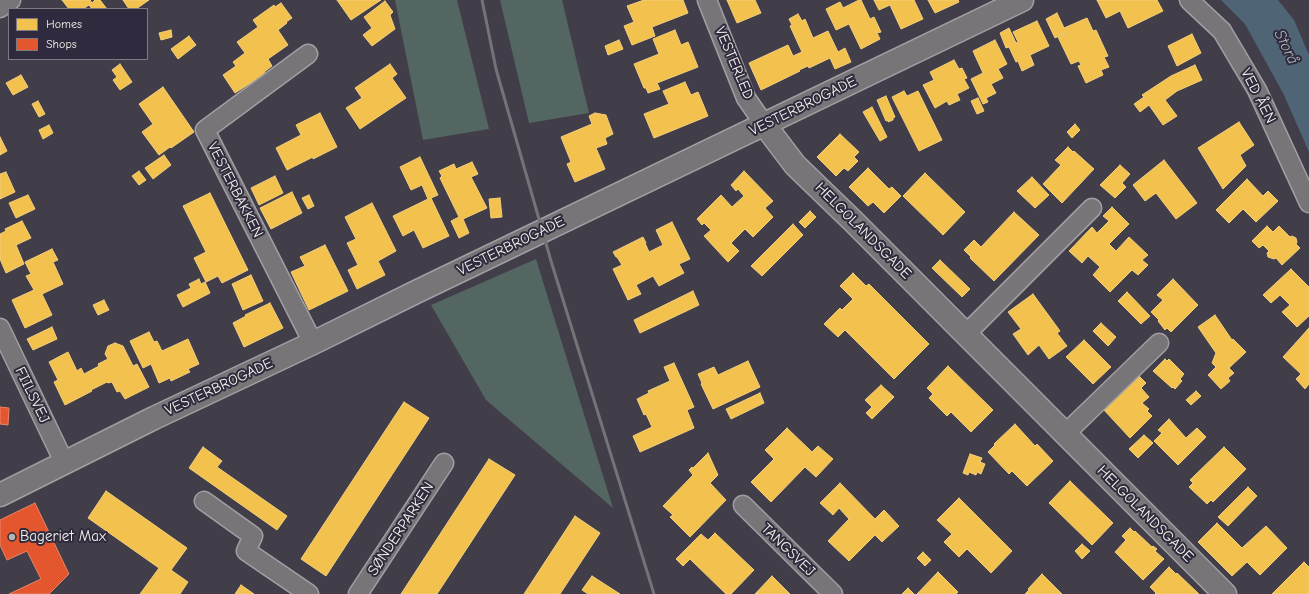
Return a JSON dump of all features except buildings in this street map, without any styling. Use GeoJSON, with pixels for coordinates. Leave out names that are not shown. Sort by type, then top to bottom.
{"type":"FeatureCollection","features":[{"type":"Feature","properties":{"kind":"street"},"geometry":{"type":"LineString","coordinates":[[0,8],[12,0]]}},
{"type":"Feature","properties":{"kind":"street","name":"VESTERLED"},"geometry":{"type":"LineString","coordinates":[[707,0],[746,98],[764,124]]}},
{"type":"Feature","properties":{"kind":"street","name":"VESTERBROGADE"},"geometry":{"type":"LineString","coordinates":[[0,495],[154,418],[313,343],[1022,0]]}},
{"type":"Feature","properties":{"kind":"street","name":"VED ÅEN"},"geometry":{"type":"LineString","coordinates":[[1189,0],[1222,31],[1257,90],[1309,204]]}},
{"type":"Feature","properties":{"kind":"street","name":"VESTERBAKKEN"},"geometry":{"type":"LineString","coordinates":[[308,54],[205,130],[313,343]]}},
{"type":"Feature","properties":{"kind":"street","name":"HELGOLANDSGADE"},"geometry":{"type":"LineString","coordinates":[[764,124],[795,165],[1225,594]]}},
{"type":"Feature","properties":{"kind":"street"},"geometry":{"type":"LineString","coordinates":[[966,334],[1092,208]]}},
{"type":"Feature","properties":{"kind":"street","name":"FIILSVEJ"},"geometry":{"type":"LineString","coordinates":[[0,328],[64,462]]}},
{"type":"Feature","properties":{"kind":"street"},"geometry":{"type":"LineString","coordinates":[[1065,434],[1159,343]]}},
{"type":"Feature","properties":{"kind":"street","name":"SØNDERPARKEN"},"geometry":{"type":"LineString","coordinates":[[358,594],[444,463]]}},
{"type":"Feature","properties":{"kind":"street"},"geometry":{"type":"LineString","coordinates":[[204,501],[254,536],[246,551],[309,594]]}},
{"type":"Feature","properties":{"kind":"street","name":"TANGSVEJ"},"geometry":{"type":"LineString","coordinates":[[743,505],[833,594]]}},
{"type":"Feature","properties":{"kind":"green space"},"geometry":{"type":"Polygon","coordinates":[[[395,0],[457,0],[489,129],[423,140],[395,0]]]}},
{"type":"Feature","properties":{"kind":"green space"},"geometry":{"type":"Polygon","coordinates":[[[500,0],[562,0],[589,113],[529,123],[500,0]]]}},
{"type":"Feature","properties":{"kind":"green space"},"geometry":{"type":"Polygon","coordinates":[[[536,259],[613,508],[486,400],[431,305],[536,259]]]}},
{"type":"Feature","properties":{"kind":"water","name":"Storå"},"geometry":{"type":"Polygon","coordinates":[[[1221,0],[1278,0],[1294,20],[1309,55],[1309,152],[1284,95],[1245,24],[1221,0]]]}},
{"type":"Feature","properties":{"kind":"railway"},"geometry":{"type":"LineString","coordinates":[[482,0],[496,69],[551,261],[654,594]]}},
{"type":"Feature","properties":{"kind":"place","name":"Bageriet Max"},"geometry":{"type":"Point","coordinates":[12,537]}}]}
